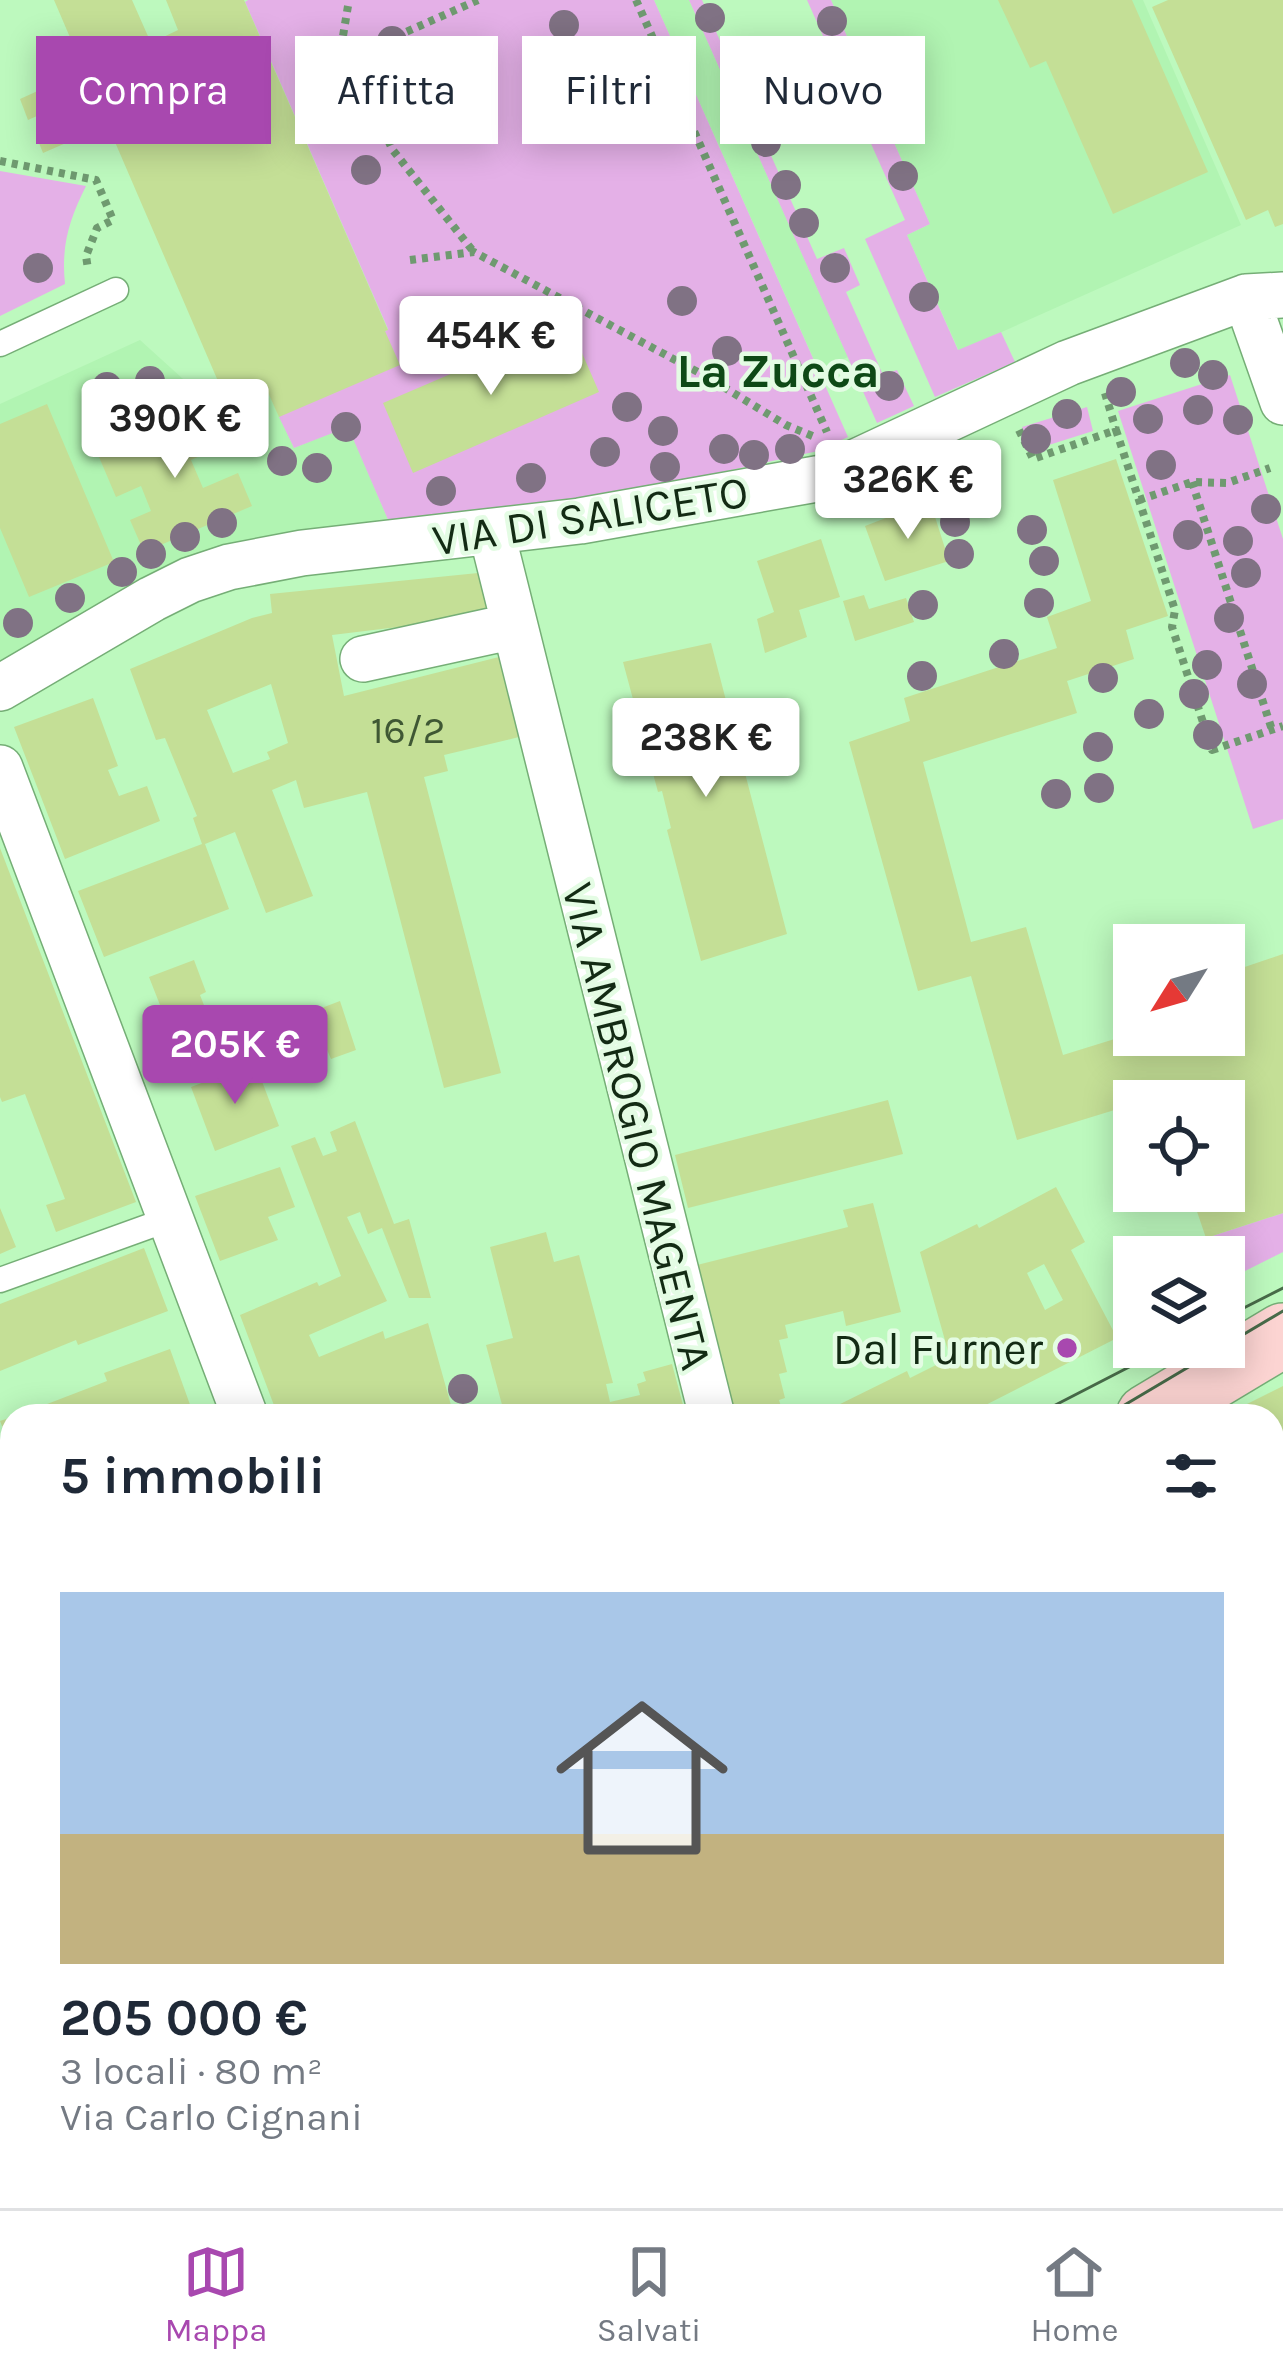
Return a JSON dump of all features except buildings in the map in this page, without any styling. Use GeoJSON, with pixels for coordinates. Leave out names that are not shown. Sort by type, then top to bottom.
{"type":"FeatureCollection","features":[{"type":"Feature","properties":{"kind":"main road"},"geometry":{"type":"LineString","coordinates":[[1168,1404],[1283,1335]]}},
{"type":"Feature","properties":{"kind":"street","name":"VIA DI SALICETO"},"geometry":{"type":"LineString","coordinates":[[0,688],[152,599],[229,567],[302,553],[492,534],[822,478],[1068,363],[1265,296],[1283,264]]}},
{"type":"Feature","properties":{"kind":"street"},"geometry":{"type":"LineString","coordinates":[[1265,296],[1283,402]]}},
{"type":"Feature","properties":{"kind":"street","name":"VIA AMBROGIO MAGENTA"},"geometry":{"type":"LineString","coordinates":[[492,534],[709,1404]]}},
{"type":"Feature","properties":{"kind":"street"},"geometry":{"type":"LineString","coordinates":[[363,659],[514,626]]}},
{"type":"Feature","properties":{"kind":"street"},"geometry":{"type":"LineString","coordinates":[[0,769],[240,1404]]}},
{"type":"Feature","properties":{"kind":"lane"},"geometry":{"type":"LineString","coordinates":[[0,344],[107,294]]}},
{"type":"Feature","properties":{"kind":"lane"},"geometry":{"type":"LineString","coordinates":[[0,1280],[172,1219]]}},
{"type":"Feature","properties":{"kind":"path"},"geometry":{"type":"LineString","coordinates":[[397,36],[478,0]]}},
{"type":"Feature","properties":{"kind":"path"},"geometry":{"type":"LineString","coordinates":[[390,144],[474,252],[707,377],[786,425],[832,445],[636,0]]}},
{"type":"Feature","properties":{"kind":"path"},"geometry":{"type":"LineString","coordinates":[[343,36],[348,6]]}},
{"type":"Feature","properties":{"kind":"path"},"geometry":{"type":"LineString","coordinates":[[0,161],[96,180],[113,220],[98,228],[86,256],[107,294]]}},
{"type":"Feature","properties":{"kind":"path"},"geometry":{"type":"LineString","coordinates":[[410,260],[474,252]]}},
{"type":"Feature","properties":{"kind":"path"},"geometry":{"type":"LineString","coordinates":[[1105,393],[1175,610],[1172,627],[1212,750],[1283,726]]}},
{"type":"Feature","properties":{"kind":"path"},"geometry":{"type":"LineString","coordinates":[[1015,424],[1033,459],[1116,430]]}},
{"type":"Feature","properties":{"kind":"path"},"geometry":{"type":"LineString","coordinates":[[1139,500],[1192,482],[1227,483],[1270,468]]}},
{"type":"Feature","properties":{"kind":"path"},"geometry":{"type":"LineString","coordinates":[[1192,482],[1272,730]]}},
{"type":"Feature","properties":{"kind":"shaded area"},"geometry":{"type":"Polygon","coordinates":[[[654,0],[689,0],[720,70],[720,144],[753,144],[848,357],[819,371],[696,94],[696,36],[670,36],[654,0]]]}},
{"type":"Feature","properties":{"kind":"shaded area"},"geometry":{"type":"Polygon","coordinates":[[[654,0],[670,36],[522,36],[522,144],[696,144],[696,95],[848,437],[818,451],[627,493],[389,522],[348,427],[294,448],[279,417],[388,329],[307,144],[498,144],[498,36],[295,36],[295,116],[271,61],[271,36],[260,36],[245,2],[654,0]]]}},
{"type":"Feature","properties":{"kind":"shaded area"},"geometry":{"type":"Polygon","coordinates":[[[689,0],[702,0],[720,41],[720,70],[689,0]]]}},
{"type":"Feature","properties":{"kind":"shaded area"},"geometry":{"type":"Polygon","coordinates":[[[807,0],[831,0],[847,36],[823,36],[807,0]]]}},
{"type":"Feature","properties":{"kind":"shaded area"},"geometry":{"type":"Polygon","coordinates":[[[831,0],[1143,0],[1241,225],[959,351],[907,235],[930,224],[895,144],[925,144],[925,36],[847,36],[831,0]]]}},
{"type":"Feature","properties":{"kind":"shaded area"},"geometry":{"type":"Polygon","coordinates":[[[753,144],[766,144],[817,259],[844,248],[860,285],[846,292],[883,375],[897,370],[914,406],[877,423],[753,144]]]}},
{"type":"Feature","properties":{"kind":"shaded area"},"geometry":{"type":"Polygon","coordinates":[[[871,144],[895,144],[930,224],[907,235],[958,350],[1001,332],[1015,362],[935,397],[865,239],[905,220],[871,144]]]}},
{"type":"Feature","properties":{"kind":"shaded area"},"geometry":{"type":"Polygon","coordinates":[[[0,171],[86,186],[68,234],[65,284],[0,316],[0,171]]]}},
{"type":"Feature","properties":{"kind":"shaded area"},"geometry":{"type":"Polygon","coordinates":[[[140,340],[214,407],[265,386],[294,448],[348,426],[389,522],[0,663],[0,404],[140,340]]]}},
{"type":"Feature","properties":{"kind":"shaded area"},"geometry":{"type":"Polygon","coordinates":[[[1230,375],[1283,539],[1283,819],[1253,829],[1118,411],[1230,375]]]}},
{"type":"Feature","properties":{"kind":"shaded area"},"geometry":{"type":"Polygon","coordinates":[[[1087,407],[1093,431],[1030,451],[1022,427],[1087,407]]]}},
{"type":"Feature","properties":{"kind":"shaded area"},"geometry":{"type":"Polygon","coordinates":[[[1283,1213],[1283,1252],[1245,1271],[1245,1236],[1212,1236],[1283,1213]]]}},
{"type":"Feature","properties":{"kind":"tram line"},"geometry":{"type":"LineString","coordinates":[[1245,1307],[1283,1288]]}},
{"type":"Feature","properties":{"kind":"tram line"},"geometry":{"type":"LineString","coordinates":[[1126,1404],[1283,1311]]}},
{"type":"Feature","properties":{"kind":"tram line"},"geometry":{"type":"LineString","coordinates":[[1057,1404],[1127,1368]]}},
{"type":"Feature","properties":{"kind":"place","name":"Dal Furner"},"geometry":{"type":"Point","coordinates":[1067,1348]}},
{"type":"Feature","properties":{"kind":"district","name":"La Zucca"},"geometry":{"type":"Point","coordinates":[778,370]}}]}
